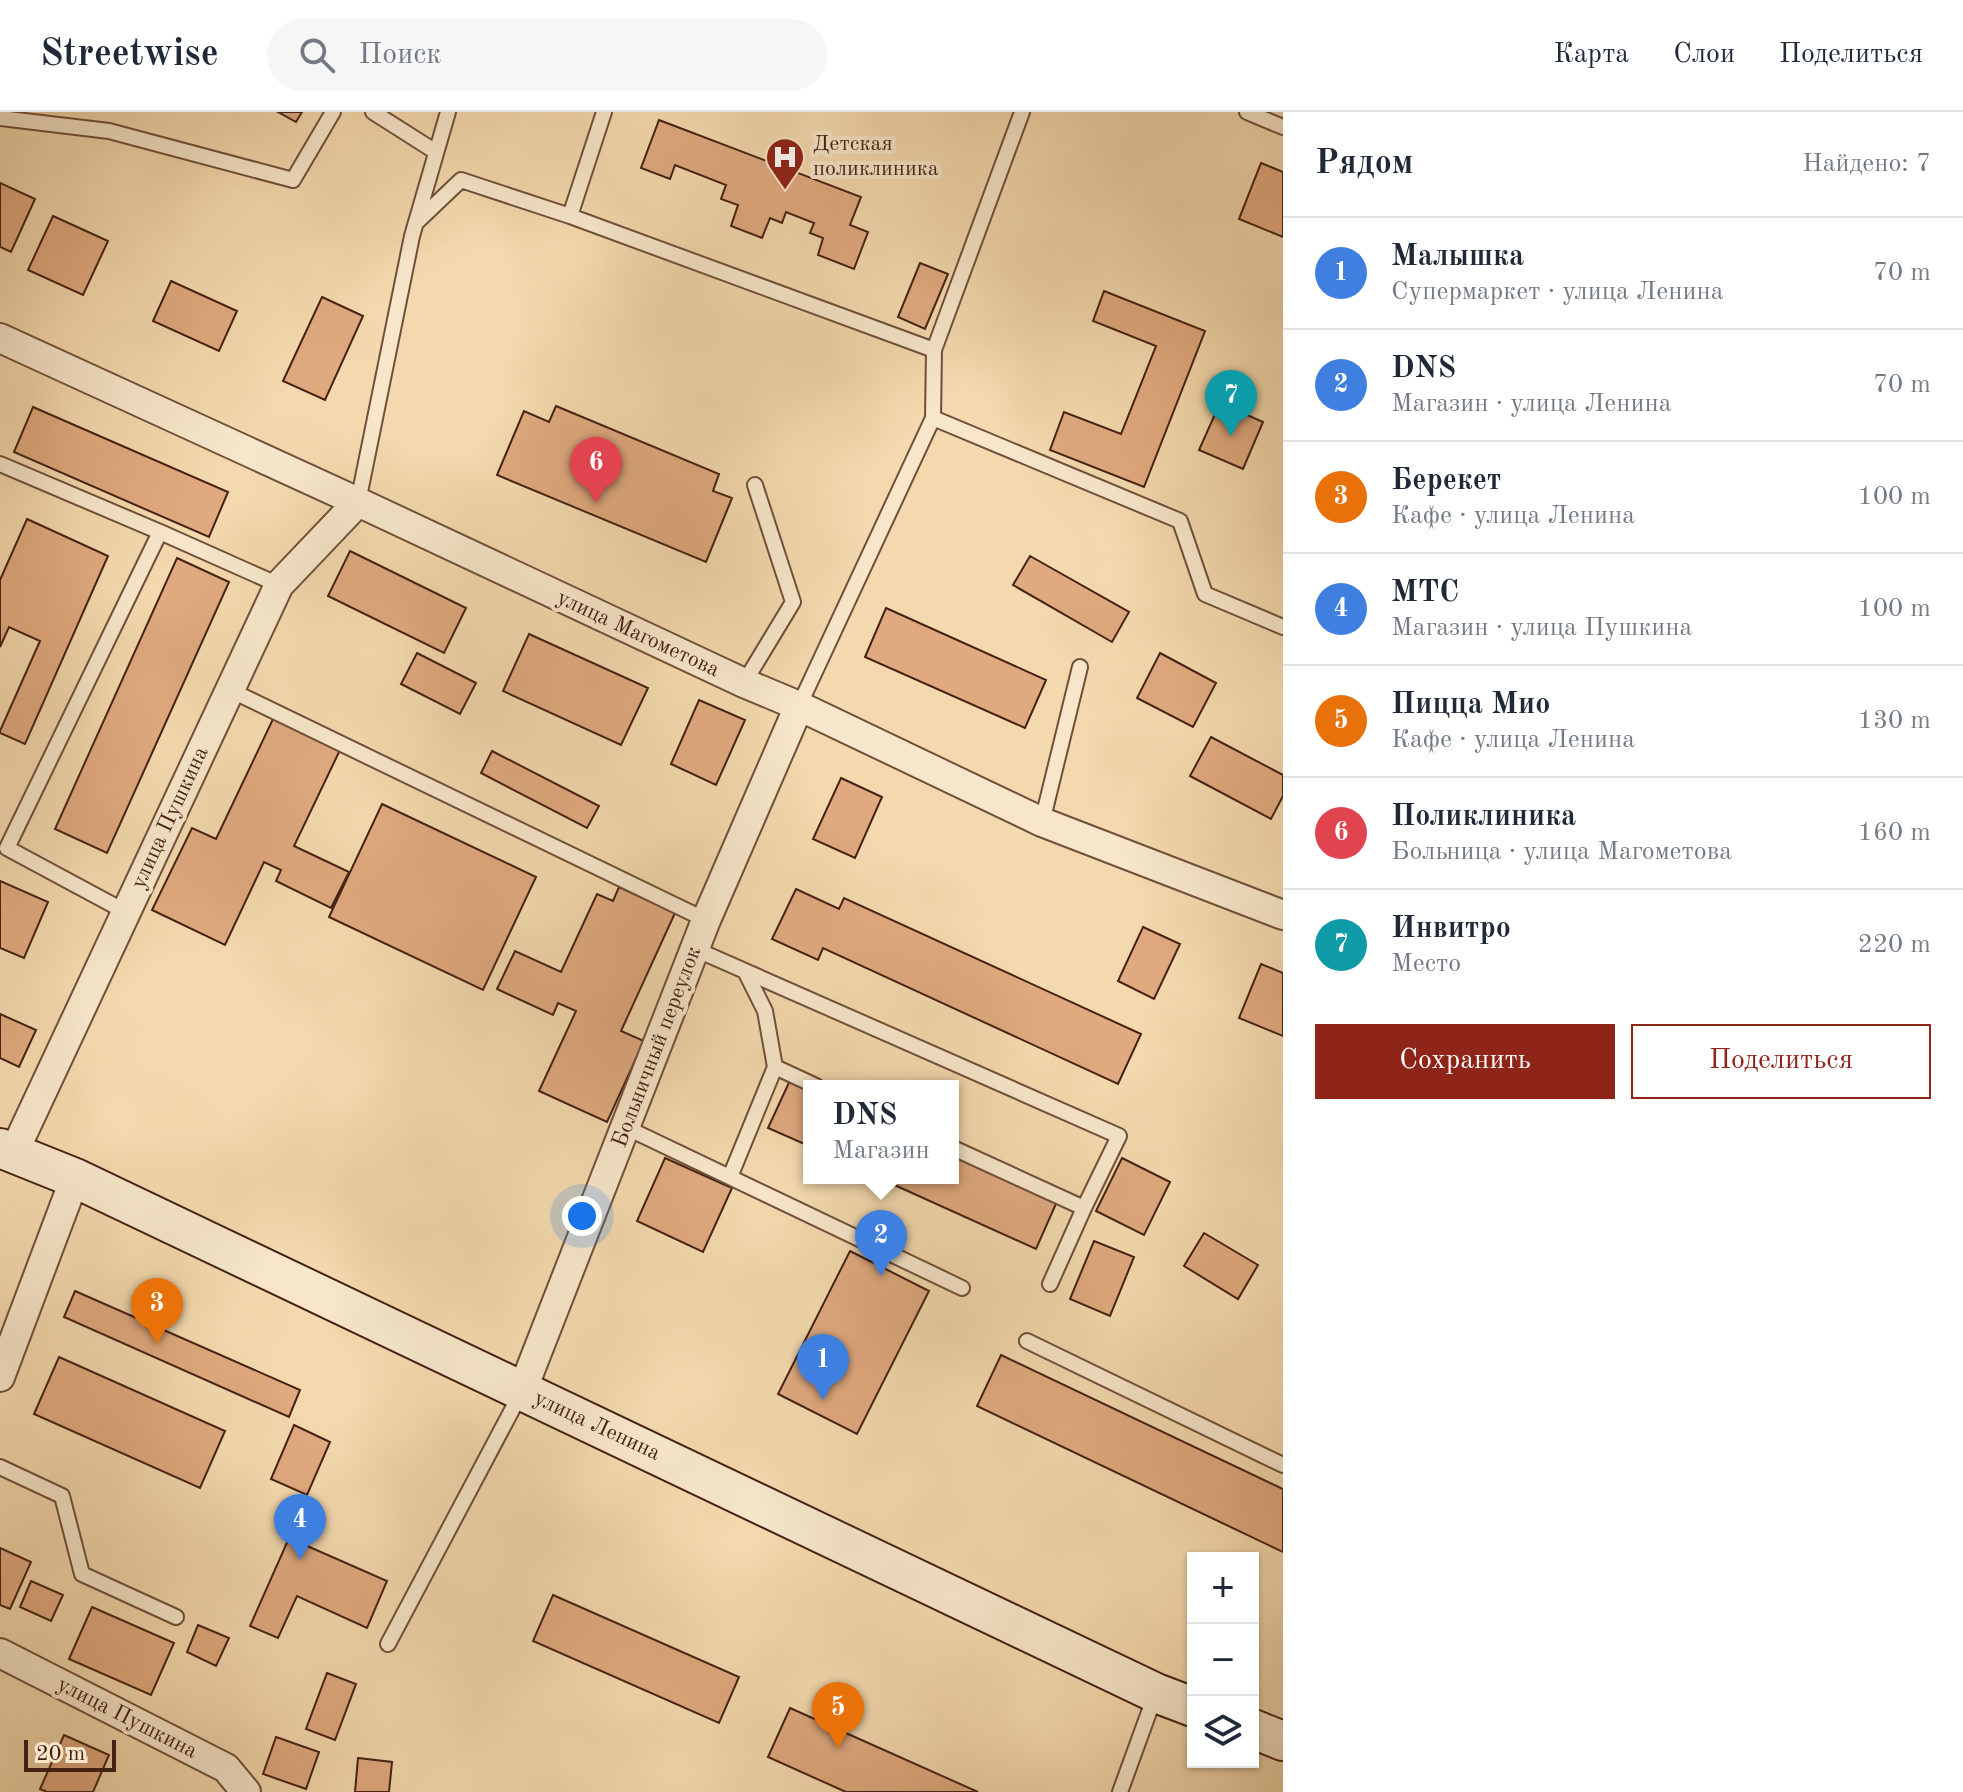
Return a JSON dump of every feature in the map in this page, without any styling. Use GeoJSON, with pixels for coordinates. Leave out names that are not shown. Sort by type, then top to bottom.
{"type":"FeatureCollection","features":[{"type":"Feature","properties":{"kind":"main road","name":"улица Ленина"},"geometry":{"type":"LineString","coordinates":[[6,1151],[75,1178],[1156,1693],[1187,1705]]}},
{"type":"Feature","properties":{"kind":"main road"},"geometry":{"type":"LineString","coordinates":[[1259,1731],[1283,1741]]}},
{"type":"Feature","properties":{"kind":"street","name":"улица Магометова"},"geometry":{"type":"LineString","coordinates":[[0,338],[799,706],[1042,822],[1283,915]]}},
{"type":"Feature","properties":{"kind":"street","name":"улица Пушкина"},"geometry":{"type":"LineString","coordinates":[[6,1151],[126,912],[279,585],[358,502]]}},
{"type":"Feature","properties":{"kind":"street","name":"Больничный переулок"},"geometry":{"type":"LineString","coordinates":[[522,1391],[706,920],[799,706]]}},
{"type":"Feature","properties":{"kind":"street"},"geometry":{"type":"LineString","coordinates":[[0,1377],[75,1178]]}},
{"type":"Feature","properties":{"kind":"street","name":"улица Пушкина"},"geometry":{"type":"LineString","coordinates":[[0,1653],[226,1768],[246,1792]]}},
{"type":"Feature","properties":{"kind":"lane"},"geometry":{"type":"LineString","coordinates":[[0,118],[109,131],[293,180],[333,112]]}},
{"type":"Feature","properties":{"kind":"lane"},"geometry":{"type":"LineString","coordinates":[[373,112],[436,152]]}},
{"type":"Feature","properties":{"kind":"lane"},"geometry":{"type":"LineString","coordinates":[[358,502],[416,223],[448,112]]}},
{"type":"Feature","properties":{"kind":"lane"},"geometry":{"type":"LineString","coordinates":[[570,216],[604,112]]}},
{"type":"Feature","properties":{"kind":"lane"},"geometry":{"type":"LineString","coordinates":[[799,706],[933,418],[934,350],[1022,112]]}},
{"type":"Feature","properties":{"kind":"lane"},"geometry":{"type":"LineString","coordinates":[[1247,112],[1283,127]]}},
{"type":"Feature","properties":{"kind":"lane"},"geometry":{"type":"LineString","coordinates":[[416,223],[461,180],[570,216],[934,350]]}},
{"type":"Feature","properties":{"kind":"lane"},"geometry":{"type":"LineString","coordinates":[[933,418],[1180,521],[1205,594],[1283,627]]}},
{"type":"Feature","properties":{"kind":"lane"},"geometry":{"type":"LineString","coordinates":[[0,464],[279,585]]}},
{"type":"Feature","properties":{"kind":"lane"},"geometry":{"type":"LineString","coordinates":[[744,683],[793,602],[755,485]]}},
{"type":"Feature","properties":{"kind":"lane"},"geometry":{"type":"LineString","coordinates":[[126,912],[3,846],[160,532]]}},
{"type":"Feature","properties":{"kind":"lane"},"geometry":{"type":"LineString","coordinates":[[1042,822],[1080,667]]}},
{"type":"Feature","properties":{"kind":"lane"},"geometry":{"type":"LineString","coordinates":[[230,690],[706,920]]}},
{"type":"Feature","properties":{"kind":"lane"},"geometry":{"type":"LineString","coordinates":[[695,949],[1119,1136],[1050,1284]]}},
{"type":"Feature","properties":{"kind":"lane"},"geometry":{"type":"LineString","coordinates":[[730,1177],[775,1067],[765,1011],[745,971]]}},
{"type":"Feature","properties":{"kind":"lane"},"geometry":{"type":"LineString","coordinates":[[775,1067],[803,1080]]}},
{"type":"Feature","properties":{"kind":"lane"},"geometry":{"type":"LineString","coordinates":[[625,1127],[962,1288]]}},
{"type":"Feature","properties":{"kind":"lane"},"geometry":{"type":"LineString","coordinates":[[959,1151],[1084,1208]]}},
{"type":"Feature","properties":{"kind":"lane"},"geometry":{"type":"LineString","coordinates":[[1027,1341],[1283,1465]]}},
{"type":"Feature","properties":{"kind":"lane"},"geometry":{"type":"LineString","coordinates":[[388,1644],[522,1391]]}},
{"type":"Feature","properties":{"kind":"lane"},"geometry":{"type":"LineString","coordinates":[[0,1467],[62,1496],[82,1574],[176,1617]]}},
{"type":"Feature","properties":{"kind":"lane"},"geometry":{"type":"LineString","coordinates":[[1120,1792],[1156,1693]]}},
{"type":"Feature","properties":{"kind":"building"},"geometry":{"type":"Polygon","coordinates":[[[278,112],[302,112],[296,122],[278,112]]]}},
{"type":"Feature","properties":{"kind":"building","name":"Детская поликлиника"},"geometry":{"type":"Polygon","coordinates":[[[659,120],[861,197],[850,225],[868,232],[854,269],[818,255],[823,238],[810,233],[814,223],[786,212],[782,223],[770,218],[762,238],[731,226],[738,205],[721,199],[726,185],[675,165],[670,179],[641,168],[659,120]]]}},
{"type":"Feature","properties":{"kind":"building"},"geometry":{"type":"Polygon","coordinates":[[[1261,163],[1283,172],[1283,237],[1239,219],[1261,163]]]}},
{"type":"Feature","properties":{"kind":"building"},"geometry":{"type":"Polygon","coordinates":[[[0,183],[35,199],[11,252],[0,247],[0,183]]]}},
{"type":"Feature","properties":{"kind":"building"},"geometry":{"type":"Polygon","coordinates":[[[53,216],[108,241],[83,295],[28,270],[53,216]]]}},
{"type":"Feature","properties":{"kind":"building"},"geometry":{"type":"Polygon","coordinates":[[[920,263],[948,274],[925,329],[898,317],[920,263]]]}},
{"type":"Feature","properties":{"kind":"building"},"geometry":{"type":"Polygon","coordinates":[[[171,281],[237,311],[219,351],[153,321],[171,281]]]}},
{"type":"Feature","properties":{"kind":"building"},"geometry":{"type":"Polygon","coordinates":[[[1104,291],[1205,331],[1144,487],[1050,450],[1064,412],[1121,434],[1156,346],[1093,321],[1104,291]]]}},
{"type":"Feature","properties":{"kind":"building"},"geometry":{"type":"Polygon","coordinates":[[[322,297],[363,316],[325,400],[283,381],[322,297]]]}},
{"type":"Feature","properties":{"kind":"building"},"geometry":{"type":"Polygon","coordinates":[[[1220,403],[1263,422],[1243,469],[1199,450],[1220,403]]]}},
{"type":"Feature","properties":{"kind":"building"},"geometry":{"type":"Polygon","coordinates":[[[556,406],[719,474],[713,491],[732,498],[706,562],[497,475],[524,411],[549,422],[556,406]]]}},
{"type":"Feature","properties":{"kind":"building"},"geometry":{"type":"Polygon","coordinates":[[[33,407],[228,492],[209,537],[14,452],[33,407]]]}},
{"type":"Feature","properties":{"kind":"building"},"geometry":{"type":"Polygon","coordinates":[[[27,519],[108,556],[25,744],[0,731],[40,641],[9,627],[0,647],[0,580],[27,519]]]}},
{"type":"Feature","properties":{"kind":"building"},"geometry":{"type":"Polygon","coordinates":[[[350,551],[466,608],[444,653],[328,596],[350,551]]]}},
{"type":"Feature","properties":{"kind":"building"},"geometry":{"type":"Polygon","coordinates":[[[1030,556],[1129,612],[1112,642],[1013,585],[1030,556]]]}},
{"type":"Feature","properties":{"kind":"building"},"geometry":{"type":"Polygon","coordinates":[[[177,558],[229,582],[107,853],[55,829],[177,558]]]}},
{"type":"Feature","properties":{"kind":"building"},"geometry":{"type":"Polygon","coordinates":[[[886,608],[1046,680],[1025,728],[865,657],[886,608]]]}},
{"type":"Feature","properties":{"kind":"building"},"geometry":{"type":"Polygon","coordinates":[[[529,634],[648,688],[621,745],[503,691],[529,634]]]}},
{"type":"Feature","properties":{"kind":"building"},"geometry":{"type":"Polygon","coordinates":[[[417,653],[476,683],[460,714],[401,684],[417,653]]]}},
{"type":"Feature","properties":{"kind":"building"},"geometry":{"type":"Polygon","coordinates":[[[1160,653],[1216,683],[1193,727],[1137,698],[1160,653]]]}},
{"type":"Feature","properties":{"kind":"building"},"geometry":{"type":"Polygon","coordinates":[[[699,700],[745,720],[716,785],[671,764],[699,700]]]}},
{"type":"Feature","properties":{"kind":"building"},"geometry":{"type":"Polygon","coordinates":[[[273,719],[340,750],[294,846],[349,872],[331,908],[276,881],[281,870],[264,862],[225,945],[152,910],[192,828],[216,839],[273,719]]]}},
{"type":"Feature","properties":{"kind":"building"},"geometry":{"type":"Polygon","coordinates":[[[1211,737],[1283,775],[1283,796],[1271,819],[1190,776],[1211,737]]]}},
{"type":"Feature","properties":{"kind":"building"},"geometry":{"type":"Polygon","coordinates":[[[492,751],[599,806],[587,828],[481,773],[492,751]]]}},
{"type":"Feature","properties":{"kind":"building"},"geometry":{"type":"Polygon","coordinates":[[[841,778],[882,797],[855,858],[813,839],[841,778]]]}},
{"type":"Feature","properties":{"kind":"building"},"geometry":{"type":"Polygon","coordinates":[[[382,804],[536,877],[483,990],[329,917],[382,804]]]}},
{"type":"Feature","properties":{"kind":"building"},"geometry":{"type":"Polygon","coordinates":[[[0,881],[48,902],[24,958],[0,948],[0,881]]]}},
{"type":"Feature","properties":{"kind":"building"},"geometry":{"type":"Polygon","coordinates":[[[619,887],[675,913],[621,1031],[644,1041],[607,1122],[539,1091],[576,1011],[558,1003],[553,1015],[497,989],[515,951],[561,972],[597,894],[613,901],[619,887]]]}},
{"type":"Feature","properties":{"kind":"building"},"geometry":{"type":"Polygon","coordinates":[[[796,889],[839,909],[844,898],[1141,1034],[1118,1084],[823,948],[818,960],[772,939],[796,889]]]}},
{"type":"Feature","properties":{"kind":"building"},"geometry":{"type":"Polygon","coordinates":[[[1143,927],[1180,944],[1154,999],[1118,981],[1143,927]]]}},
{"type":"Feature","properties":{"kind":"building"},"geometry":{"type":"Polygon","coordinates":[[[1261,964],[1283,973],[1283,1036],[1239,1018],[1261,964]]]}},
{"type":"Feature","properties":{"kind":"building"},"geometry":{"type":"Polygon","coordinates":[[[0,1014],[36,1030],[19,1067],[0,1058],[0,1014]]]}},
{"type":"Feature","properties":{"kind":"building"},"geometry":{"type":"Polygon","coordinates":[[[792,1076],[803,1082],[803,1143],[768,1128],[792,1076]]]}},
{"type":"Feature","properties":{"kind":"building"},"geometry":{"type":"Polygon","coordinates":[[[959,1152],[1059,1197],[1036,1249],[892,1184],[959,1184],[959,1152]]]}},
{"type":"Feature","properties":{"kind":"building"},"geometry":{"type":"Polygon","coordinates":[[[665,1158],[732,1188],[703,1252],[637,1221],[665,1158]]]}},
{"type":"Feature","properties":{"kind":"building"},"geometry":{"type":"Polygon","coordinates":[[[1122,1158],[1170,1182],[1144,1235],[1096,1211],[1122,1158]]]}},
{"type":"Feature","properties":{"kind":"building"},"geometry":{"type":"Polygon","coordinates":[[[1204,1233],[1258,1265],[1238,1299],[1184,1266],[1204,1233]]]}},
{"type":"Feature","properties":{"kind":"building"},"geometry":{"type":"Polygon","coordinates":[[[1094,1241],[1134,1257],[1110,1316],[1070,1299],[1094,1241]]]}},
{"type":"Feature","properties":{"kind":"building"},"geometry":{"type":"Polygon","coordinates":[[[850,1251],[929,1291],[857,1434],[778,1394],[850,1251]]]}},
{"type":"Feature","properties":{"kind":"building"},"geometry":{"type":"Polygon","coordinates":[[[75,1291],[300,1390],[289,1417],[64,1317],[75,1291]]]}},
{"type":"Feature","properties":{"kind":"building"},"geometry":{"type":"Polygon","coordinates":[[[1001,1355],[1283,1489],[1283,1552],[977,1406],[1001,1355]]]}},
{"type":"Feature","properties":{"kind":"building"},"geometry":{"type":"Polygon","coordinates":[[[59,1357],[225,1431],[200,1488],[34,1414],[59,1357]]]}},
{"type":"Feature","properties":{"kind":"building"},"geometry":{"type":"Polygon","coordinates":[[[294,1425],[330,1442],[307,1495],[271,1479],[294,1425]]]}},
{"type":"Feature","properties":{"kind":"building"},"geometry":{"type":"Polygon","coordinates":[[[289,1538],[387,1581],[367,1628],[297,1596],[278,1638],[250,1626],[289,1538]]]}},
{"type":"Feature","properties":{"kind":"building"},"geometry":{"type":"Polygon","coordinates":[[[0,1548],[31,1562],[10,1609],[0,1605],[0,1548]]]}},
{"type":"Feature","properties":{"kind":"building"},"geometry":{"type":"Polygon","coordinates":[[[31,1581],[63,1595],[51,1621],[20,1607],[31,1581]]]}},
{"type":"Feature","properties":{"kind":"building"},"geometry":{"type":"Polygon","coordinates":[[[553,1595],[739,1677],[719,1723],[533,1641],[553,1595]]]}},
{"type":"Feature","properties":{"kind":"building"},"geometry":{"type":"Polygon","coordinates":[[[92,1607],[174,1643],[151,1695],[69,1659],[92,1607]]]}},
{"type":"Feature","properties":{"kind":"building"},"geometry":{"type":"Polygon","coordinates":[[[198,1625],[229,1638],[216,1666],[187,1652],[198,1625]]]}},
{"type":"Feature","properties":{"kind":"building"},"geometry":{"type":"Polygon","coordinates":[[[327,1673],[356,1684],[335,1740],[306,1729],[327,1673]]]}},
{"type":"Feature","properties":{"kind":"building"},"geometry":{"type":"Polygon","coordinates":[[[790,1708],[978,1792],[846,1792],[768,1757],[790,1708]]]}},
{"type":"Feature","properties":{"kind":"building"},"geometry":{"type":"Polygon","coordinates":[[[64,1735],[109,1755],[93,1792],[47,1792],[40,1789],[64,1735]]]}},
{"type":"Feature","properties":{"kind":"building"},"geometry":{"type":"Polygon","coordinates":[[[276,1737],[319,1752],[306,1789],[263,1774],[276,1737]]]}},
{"type":"Feature","properties":{"kind":"building"},"geometry":{"type":"Polygon","coordinates":[[[358,1758],[392,1762],[389,1792],[355,1792],[358,1758]]]}},
{"type":"Feature","properties":{"kind":"place","name":"Детская поликлиника"},"geometry":{"type":"Point","coordinates":[785,191]}},
{"type":"Feature","properties":{"kind":"place","name":"Инвитро"},"geometry":{"type":"Point","coordinates":[1231,436]}},
{"type":"Feature","properties":{"kind":"place","name":"Поликлиника"},"geometry":{"type":"Point","coordinates":[596,503]}},
{"type":"Feature","properties":{"kind":"place","name":"DNS"},"geometry":{"type":"Point","coordinates":[881,1276]}},
{"type":"Feature","properties":{"kind":"place","name":"Берекет"},"geometry":{"type":"Point","coordinates":[157,1344]}},
{"type":"Feature","properties":{"kind":"place","name":"Малышка"},"geometry":{"type":"Point","coordinates":[823,1400]}},
{"type":"Feature","properties":{"kind":"place","name":"МТС"},"geometry":{"type":"Point","coordinates":[300,1560]}},
{"type":"Feature","properties":{"kind":"place","name":"Пицца Мио"},"geometry":{"type":"Point","coordinates":[838,1748]}}]}
